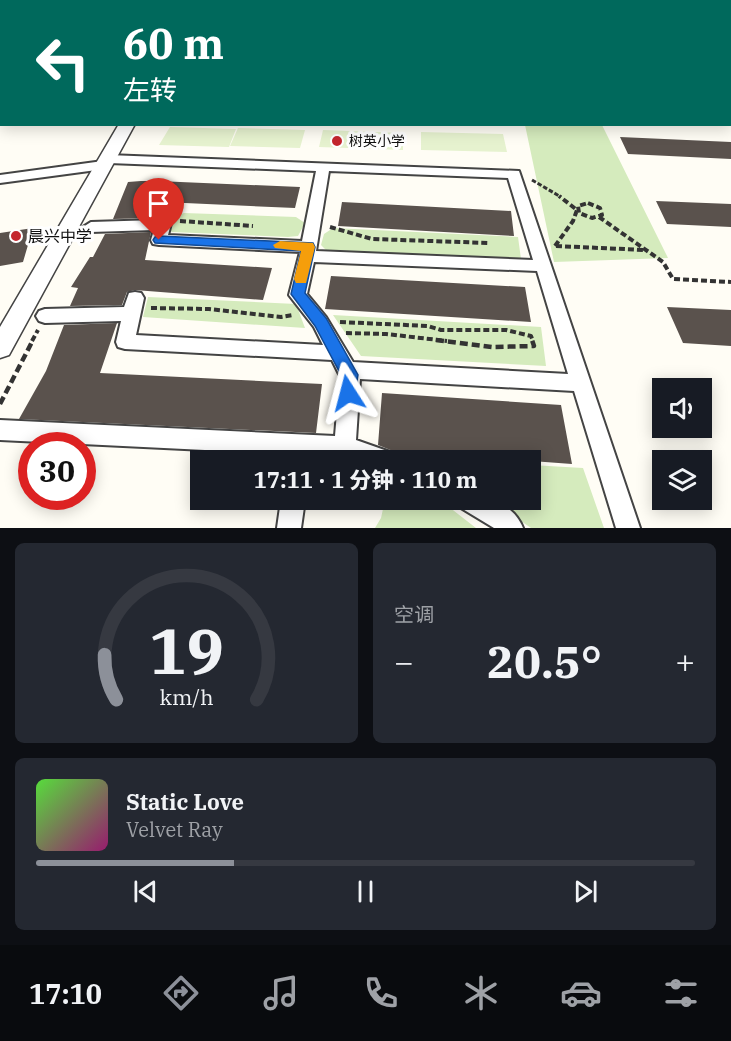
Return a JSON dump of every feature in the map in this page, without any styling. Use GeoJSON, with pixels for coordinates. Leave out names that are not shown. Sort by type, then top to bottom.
{"type":"FeatureCollection","features":[{"type":"Feature","properties":{"kind":"street"},"geometry":{"type":"LineString","coordinates":[[0,348],[126,126]]}},
{"type":"Feature","properties":{"kind":"street"},"geometry":{"type":"LineString","coordinates":[[0,179],[106,162],[514,174],[628,528]]}},
{"type":"Feature","properties":{"kind":"street"},"geometry":{"type":"LineString","coordinates":[[322,167],[298,294],[320,322],[350,375],[345,447]]}},
{"type":"Feature","properties":{"kind":"street"},"geometry":{"type":"LineString","coordinates":[[91,226],[165,219],[159,240],[307,251],[543,262]]}},
{"type":"Feature","properties":{"kind":"street"},"geometry":{"type":"LineString","coordinates":[[45,316],[133,306],[125,342],[582,383]]}},
{"type":"Feature","properties":{"kind":"street"},"geometry":{"type":"LineString","coordinates":[[0,430],[262,450]]}},
{"type":"Feature","properties":{"kind":"street"},"geometry":{"type":"LineString","coordinates":[[323,450],[345,447],[354,450]]}},
{"type":"Feature","properties":{"kind":"street"},"geometry":{"type":"LineString","coordinates":[[289,528],[292,510]]}},
{"type":"Feature","properties":{"kind":"street"},"geometry":{"type":"LineString","coordinates":[[486,510],[502,519],[511,528]]}},
{"type":"Feature","properties":{"kind":"path"},"geometry":{"type":"LineString","coordinates":[[514,174],[530,179],[554,192],[585,217],[599,217],[663,262],[673,279],[731,282]]}},
{"type":"Feature","properties":{"kind":"path"},"geometry":{"type":"LineString","coordinates":[[543,262],[573,221],[580,204],[592,204],[602,210],[599,217]]}},
{"type":"Feature","properties":{"kind":"path"},"geometry":{"type":"LineString","coordinates":[[555,246],[645,250]]}},
{"type":"Feature","properties":{"kind":"path"},"geometry":{"type":"LineString","coordinates":[[133,306],[209,309],[281,317],[484,347],[520,349],[534,346],[531,336],[506,330],[441,330],[428,326],[320,322]]}},
{"type":"Feature","properties":{"kind":"green space"},"geometry":{"type":"Polygon","coordinates":[[[525,126],[602,126],[668,258],[554,262],[525,126]]]}},
{"type":"Feature","properties":{"kind":"green space"},"geometry":{"type":"Polygon","coordinates":[[[170,127],[236,129],[229,147],[159,145],[170,127]]]}},
{"type":"Feature","properties":{"kind":"green space"},"geometry":{"type":"Polygon","coordinates":[[[238,128],[305,130],[300,148],[230,146],[238,128]]]}},
{"type":"Feature","properties":{"kind":"green space"},"geometry":{"type":"Polygon","coordinates":[[[323,130],[403,133],[403,150],[319,147],[323,130]]]}},
{"type":"Feature","properties":{"kind":"green space"},"geometry":{"type":"Polygon","coordinates":[[[421,132],[503,134],[507,152],[421,150],[421,132]]]}},
{"type":"Feature","properties":{"kind":"green space"},"geometry":{"type":"Polygon","coordinates":[[[184,213],[296,217],[305,223],[298,236],[288,237],[172,232],[166,227],[172,217],[184,213]]]}},
{"type":"Feature","properties":{"kind":"green space"},"geometry":{"type":"Polygon","coordinates":[[[333,228],[518,237],[521,259],[326,250],[321,245],[324,234],[333,228]]]}},
{"type":"Feature","properties":{"kind":"green space"},"geometry":{"type":"Polygon","coordinates":[[[148,297],[296,304],[305,328],[143,317],[148,297]]]}},
{"type":"Feature","properties":{"kind":"green space"},"geometry":{"type":"Polygon","coordinates":[[[333,315],[541,327],[546,366],[361,356],[333,315]]]}},
{"type":"Feature","properties":{"kind":"green space"},"geometry":{"type":"Polygon","coordinates":[[[541,466],[583,468],[604,528],[531,528],[505,510],[541,510],[541,466]]]}},
{"type":"Feature","properties":{"kind":"green space"},"geometry":{"type":"Polygon","coordinates":[[[383,510],[453,510],[476,528],[375,528],[383,510]]]}},
{"type":"Feature","properties":{"kind":"building"},"geometry":{"type":"Polygon","coordinates":[[[620,137],[731,142],[731,159],[628,154],[620,137]]]}},
{"type":"Feature","properties":{"kind":"building"},"geometry":{"type":"Polygon","coordinates":[[[128,182],[300,187],[295,208],[163,202],[156,218],[113,219],[128,182]]]}},
{"type":"Feature","properties":{"kind":"building"},"geometry":{"type":"Polygon","coordinates":[[[656,201],[731,204],[731,227],[667,224],[656,201]]]}},
{"type":"Feature","properties":{"kind":"building"},"geometry":{"type":"Polygon","coordinates":[[[342,202],[511,211],[514,236],[338,226],[342,202]]]}},
{"type":"Feature","properties":{"kind":"building"},"geometry":{"type":"Polygon","coordinates":[[[33,228],[23,262],[0,266],[0,233],[33,228]]]}},
{"type":"Feature","properties":{"kind":"building"},"geometry":{"type":"Polygon","coordinates":[[[151,232],[145,260],[272,268],[263,300],[135,290],[127,292],[122,305],[70,306],[78,288],[71,287],[90,257],[93,257],[105,234],[151,232]]]}},
{"type":"Feature","properties":{"kind":"building"},"geometry":{"type":"Polygon","coordinates":[[[331,276],[525,287],[531,322],[325,309],[331,276]]]}},
{"type":"Feature","properties":{"kind":"building"},"geometry":{"type":"Polygon","coordinates":[[[667,307],[731,310],[731,346],[683,343],[667,307]]]}},
{"type":"Feature","properties":{"kind":"building"},"geometry":{"type":"Polygon","coordinates":[[[117,323],[100,373],[322,384],[316,433],[19,419],[46,371],[64,325],[117,323]]]}},
{"type":"Feature","properties":{"kind":"building"},"geometry":{"type":"Polygon","coordinates":[[[382,393],[561,405],[572,464],[541,462],[541,450],[390,450],[378,445],[382,393]]]}},
{"type":"Feature","properties":{"kind":"slow traffic"},"geometry":{"type":"LineString","coordinates":[[280,245],[309,247],[301,279]]}},
{"type":"Feature","properties":{"kind":"place","name":"树英小学"},"geometry":{"type":"Point","coordinates":[337,141]}},
{"type":"Feature","properties":{"kind":"place","name":"晨兴中学"},"geometry":{"type":"Point","coordinates":[16,236]}},
{"type":"Feature","properties":{"kind":"route"},"geometry":{"type":"LineString","coordinates":[[159,240],[309,247],[298,294],[320,322],[350,375],[348,393]]}}]}
